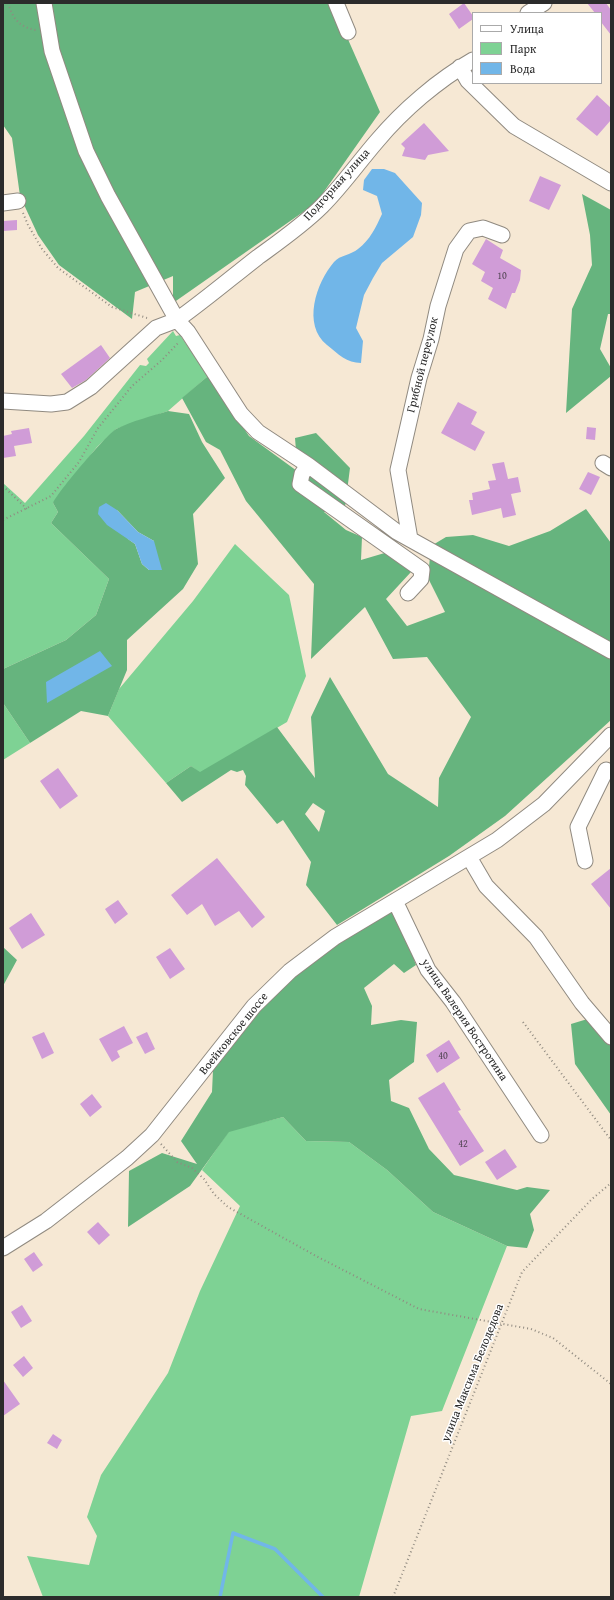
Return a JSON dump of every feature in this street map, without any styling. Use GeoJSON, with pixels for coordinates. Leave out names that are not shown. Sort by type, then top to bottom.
{"type":"FeatureCollection","features":[{"type":"Feature","properties":{"kind":"street"},"geometry":{"type":"LineString","coordinates":[[44,3],[52,51],[86,151],[108,196],[177,320],[188,332],[241,414],[258,432],[308,465],[397,532],[611,652]]}},
{"type":"Feature","properties":{"kind":"street"},"geometry":{"type":"LineString","coordinates":[[336,3],[348,32]]}},
{"type":"Feature","properties":{"kind":"street"},"geometry":{"type":"LineString","coordinates":[[530,12],[544,3]]}},
{"type":"Feature","properties":{"kind":"street","name":"Подгорная улица"},"geometry":{"type":"LineString","coordinates":[[3,401],[51,404],[67,402],[98,382],[156,328],[177,320],[301,225],[322,206],[358,167],[376,142],[397,120],[460,67],[472,61]]}},
{"type":"Feature","properties":{"kind":"street"},"geometry":{"type":"LineString","coordinates":[[460,67],[468,81],[514,126],[611,183]]}},
{"type":"Feature","properties":{"kind":"street","name":"Грибной переулок"},"geometry":{"type":"LineString","coordinates":[[410,539],[398,470],[419,378],[432,339],[438,306],[456,249],[469,231],[484,228],[502,235]]}},
{"type":"Feature","properties":{"kind":"street"},"geometry":{"type":"LineString","coordinates":[[308,465],[302,474],[300,484],[422,570],[421,579],[408,593]]}},
{"type":"Feature","properties":{"kind":"street"},"geometry":{"type":"LineString","coordinates":[[585,861],[578,827],[609,775],[606,741]]}},
{"type":"Feature","properties":{"kind":"street","name":"Воейковское шоссе"},"geometry":{"type":"LineString","coordinates":[[3,1248],[46,1221],[127,1158],[152,1135],[254,1006],[285,976],[334,937],[497,840],[544,804],[606,741]]}},
{"type":"Feature","properties":{"kind":"street"},"geometry":{"type":"LineString","coordinates":[[469,857],[486,886],[536,937],[582,1003],[611,1037]]}},
{"type":"Feature","properties":{"kind":"street","name":"улица Валерия Востротина"},"geometry":{"type":"LineString","coordinates":[[395,901],[428,970],[453,1002],[541,1135]]}},
{"type":"Feature","properties":{"kind":"path"},"geometry":{"type":"LineString","coordinates":[[8,3],[13,18],[22,27],[49,33]]}},
{"type":"Feature","properties":{"kind":"path"},"geometry":{"type":"LineString","coordinates":[[10,202],[58,268],[112,307],[142,318],[149,318]]}},
{"type":"Feature","properties":{"kind":"path"},"geometry":{"type":"LineString","coordinates":[[3,520],[51,496],[79,462],[98,428],[132,386],[162,360],[188,332]]}},
{"type":"Feature","properties":{"kind":"path"},"geometry":{"type":"LineString","coordinates":[[3,486],[27,509]]}},
{"type":"Feature","properties":{"kind":"path"},"geometry":{"type":"LineString","coordinates":[[523,1022],[611,1140]]}},
{"type":"Feature","properties":{"kind":"path"},"geometry":{"type":"LineString","coordinates":[[152,1135],[177,1162],[192,1168],[204,1179],[214,1194],[228,1207],[308,1252],[418,1309],[531,1329],[554,1338],[611,1384]]}},
{"type":"Feature","properties":{"kind":"path","name":"улица Максима Белодедова"},"geometry":{"type":"LineString","coordinates":[[393,1597],[522,1272],[592,1199],[611,1183]]}},
{"type":"Feature","properties":{"kind":"green space"},"geometry":{"type":"Polygon","coordinates":[[[3,3],[332,3],[380,112],[316,203],[173,303],[173,276],[135,292],[132,319],[59,265],[38,235],[20,196],[12,138],[3,125],[3,3]]]}},
{"type":"Feature","properties":{"kind":"green space"},"geometry":{"type":"Polygon","coordinates":[[[582,194],[611,210],[611,314],[608,314],[600,349],[611,368],[611,376],[566,413],[572,309],[592,265],[590,235],[582,194]]]}},
{"type":"Feature","properties":{"kind":"green space"},"geometry":{"type":"Polygon","coordinates":[[[173,331],[176,336],[180,335],[208,376],[168,411],[116,429],[97,447],[53,503],[58,512],[51,523],[109,579],[96,615],[66,640],[3,669],[3,483],[25,503],[84,436],[140,365],[146,366],[149,363],[147,359],[173,331]]]}},
{"type":"Feature","properties":{"kind":"green space"},"geometry":{"type":"Polygon","coordinates":[[[208,376],[249,436],[297,471],[308,473],[297,463],[295,438],[316,433],[350,468],[345,507],[324,512],[346,530],[362,537],[361,560],[388,552],[411,572],[386,599],[407,626],[445,612],[428,578],[431,546],[446,537],[473,535],[509,546],[550,531],[586,509],[611,543],[611,720],[505,816],[449,856],[337,925],[306,885],[311,862],[283,820],[277,824],[245,785],[246,776],[243,770],[237,772],[231,770],[182,802],[166,783],[191,766],[200,772],[277,727],[315,778],[311,717],[330,677],[388,774],[438,807],[439,778],[471,717],[427,657],[393,659],[365,607],[311,659],[314,584],[246,501],[220,450],[206,442],[182,398],[208,376]],[[313,803],[305,814],[319,832],[325,811],[313,803]]]}},
{"type":"Feature","properties":{"kind":"green space"},"geometry":{"type":"Polygon","coordinates":[[[168,411],[189,414],[202,442],[225,478],[193,514],[198,564],[183,589],[127,640],[127,670],[108,716],[81,711],[30,743],[3,703],[3,669],[66,640],[96,615],[109,579],[51,523],[58,512],[53,503],[82,464],[116,429],[135,421],[168,411]],[[117,510],[128,539],[135,544],[142,564],[149,570],[154,541],[138,532],[117,510]]]}},
{"type":"Feature","properties":{"kind":"green space"},"geometry":{"type":"Polygon","coordinates":[[[235,544],[289,595],[306,676],[287,722],[200,773],[191,766],[166,783],[108,716],[119,689],[193,601],[235,544]]]}},
{"type":"Feature","properties":{"kind":"green space"},"geometry":{"type":"Polygon","coordinates":[[[3,703],[30,743],[3,760],[3,703]]]}},
{"type":"Feature","properties":{"kind":"green space"},"geometry":{"type":"Polygon","coordinates":[[[387,912],[397,912],[416,965],[404,973],[394,964],[364,988],[372,1006],[371,1025],[401,1020],[417,1022],[414,1062],[389,1080],[391,1101],[409,1108],[429,1149],[454,1175],[517,1190],[527,1187],[550,1190],[530,1214],[534,1230],[527,1248],[507,1246],[433,1212],[387,1170],[349,1142],[306,1141],[283,1117],[229,1132],[190,1186],[128,1227],[129,1171],[162,1153],[197,1164],[181,1141],[212,1092],[213,1070],[253,1018],[317,955],[387,912]]]}},
{"type":"Feature","properties":{"kind":"green space"},"geometry":{"type":"Polygon","coordinates":[[[3,947],[17,960],[3,986],[3,947]]]}},
{"type":"Feature","properties":{"kind":"green space"},"geometry":{"type":"Polygon","coordinates":[[[594,1017],[611,1034],[611,1115],[575,1064],[571,1024],[594,1017]]]}},
{"type":"Feature","properties":{"kind":"green space"},"geometry":{"type":"Polygon","coordinates":[[[283,1117],[306,1141],[349,1142],[387,1170],[433,1212],[507,1246],[442,1411],[411,1416],[359,1597],[43,1597],[27,1556],[89,1565],[97,1536],[87,1517],[101,1475],[168,1373],[200,1291],[240,1206],[202,1170],[229,1131],[283,1117]]]}},
{"type":"Feature","properties":{"kind":"water"},"geometry":{"type":"Polygon","coordinates":[[[372,169],[384,169],[395,173],[422,203],[421,215],[413,237],[382,263],[364,295],[356,328],[363,341],[361,363],[356,363],[339,355],[319,337],[315,327],[313,315],[317,292],[334,262],[342,256],[355,251],[366,242],[382,214],[377,196],[363,190],[364,180],[372,169]]]}},
{"type":"Feature","properties":{"kind":"water"},"geometry":{"type":"Polygon","coordinates":[[[106,503],[117,510],[138,532],[154,541],[162,570],[149,570],[142,564],[135,544],[107,525],[98,514],[99,507],[106,503]]]}},
{"type":"Feature","properties":{"kind":"water"},"geometry":{"type":"Polygon","coordinates":[[[100,651],[112,666],[47,703],[46,682],[100,651]]]}},
{"type":"Feature","properties":{"kind":"building"},"geometry":{"type":"Polygon","coordinates":[[[464,3],[472,15],[472,20],[459,29],[449,14],[464,3]]]}},
{"type":"Feature","properties":{"kind":"building"},"geometry":{"type":"Polygon","coordinates":[[[587,3],[606,3],[611,10],[611,35],[602,23],[602,12],[594,12],[587,3]]]}},
{"type":"Feature","properties":{"kind":"building"},"geometry":{"type":"Polygon","coordinates":[[[597,95],[611,108],[611,120],[597,136],[576,119],[597,95]]]}},
{"type":"Feature","properties":{"kind":"building"},"geometry":{"type":"Polygon","coordinates":[[[424,123],[449,151],[428,155],[425,160],[402,156],[405,148],[401,144],[424,123]]]}},
{"type":"Feature","properties":{"kind":"building"},"geometry":{"type":"Polygon","coordinates":[[[540,176],[561,185],[549,210],[529,201],[540,176]]]}},
{"type":"Feature","properties":{"kind":"building"},"geometry":{"type":"Polygon","coordinates":[[[17,220],[17,230],[3,231],[3,221],[17,220]]]}},
{"type":"Feature","properties":{"kind":"building"},"geometry":{"type":"Polygon","coordinates":[[[486,239],[503,250],[500,258],[521,270],[520,280],[515,293],[512,293],[506,309],[488,299],[493,288],[481,281],[485,272],[472,264],[486,239]]]}},
{"type":"Feature","properties":{"kind":"building"},"geometry":{"type":"Polygon","coordinates":[[[101,345],[110,358],[86,380],[72,388],[61,374],[101,345]]]}},
{"type":"Feature","properties":{"kind":"building"},"geometry":{"type":"Polygon","coordinates":[[[458,402],[477,412],[471,424],[485,432],[475,451],[441,433],[458,402]]]}},
{"type":"Feature","properties":{"kind":"building"},"geometry":{"type":"Polygon","coordinates":[[[587,427],[596,428],[595,440],[586,439],[587,427]]]}},
{"type":"Feature","properties":{"kind":"building"},"geometry":{"type":"Polygon","coordinates":[[[29,428],[32,443],[14,446],[16,456],[3,458],[3,436],[12,434],[11,431],[29,428]]]}},
{"type":"Feature","properties":{"kind":"building"},"geometry":{"type":"Polygon","coordinates":[[[504,462],[508,479],[518,477],[521,492],[511,494],[516,515],[503,518],[501,508],[472,515],[469,500],[473,500],[472,493],[490,489],[488,481],[496,480],[492,464],[504,462]]]}},
{"type":"Feature","properties":{"kind":"building"},"geometry":{"type":"Polygon","coordinates":[[[588,472],[600,477],[591,495],[579,489],[588,472]]]}},
{"type":"Feature","properties":{"kind":"building"},"geometry":{"type":"Polygon","coordinates":[[[58,768],[78,796],[60,809],[40,781],[58,768]]]}},
{"type":"Feature","properties":{"kind":"building"},"geometry":{"type":"Polygon","coordinates":[[[217,858],[265,917],[252,928],[239,911],[215,926],[202,904],[187,915],[171,895],[217,858]]]}},
{"type":"Feature","properties":{"kind":"building"},"geometry":{"type":"Polygon","coordinates":[[[611,868],[611,909],[591,884],[611,868]]]}},
{"type":"Feature","properties":{"kind":"building"},"geometry":{"type":"Polygon","coordinates":[[[118,900],[128,914],[115,924],[105,909],[118,900]]]}},
{"type":"Feature","properties":{"kind":"building"},"geometry":{"type":"Polygon","coordinates":[[[31,913],[45,935],[22,949],[9,928],[31,913]]]}},
{"type":"Feature","properties":{"kind":"building"},"geometry":{"type":"Polygon","coordinates":[[[170,948],[185,969],[170,979],[156,957],[170,948]]]}},
{"type":"Feature","properties":{"kind":"building"},"geometry":{"type":"Polygon","coordinates":[[[124,1026],[133,1043],[117,1051],[120,1057],[112,1062],[99,1039],[124,1026]]]}},
{"type":"Feature","properties":{"kind":"building"},"geometry":{"type":"Polygon","coordinates":[[[44,1032],[54,1053],[42,1059],[32,1037],[44,1032]]]}},
{"type":"Feature","properties":{"kind":"building"},"geometry":{"type":"Polygon","coordinates":[[[147,1032],[155,1049],[145,1054],[136,1037],[147,1032]]]}},
{"type":"Feature","properties":{"kind":"building"},"geometry":{"type":"Polygon","coordinates":[[[449,1040],[460,1058],[437,1073],[426,1055],[449,1040]]]}},
{"type":"Feature","properties":{"kind":"building"},"geometry":{"type":"Polygon","coordinates":[[[444,1082],[461,1110],[458,1111],[484,1151],[460,1166],[418,1098],[444,1082]]]}},
{"type":"Feature","properties":{"kind":"building"},"geometry":{"type":"Polygon","coordinates":[[[92,1094],[102,1107],[90,1117],[80,1104],[92,1094]]]}},
{"type":"Feature","properties":{"kind":"building"},"geometry":{"type":"Polygon","coordinates":[[[505,1149],[517,1167],[497,1180],[485,1162],[505,1149]]]}},
{"type":"Feature","properties":{"kind":"building"},"geometry":{"type":"Polygon","coordinates":[[[98,1222],[110,1235],[99,1245],[87,1232],[98,1222]]]}},
{"type":"Feature","properties":{"kind":"building"},"geometry":{"type":"Polygon","coordinates":[[[34,1252],[43,1265],[33,1272],[24,1259],[34,1252]]]}},
{"type":"Feature","properties":{"kind":"building"},"geometry":{"type":"Polygon","coordinates":[[[22,1305],[32,1321],[21,1328],[11,1312],[22,1305]]]}},
{"type":"Feature","properties":{"kind":"building"},"geometry":{"type":"Polygon","coordinates":[[[24,1356],[33,1368],[23,1377],[13,1365],[24,1356]]]}},
{"type":"Feature","properties":{"kind":"building"},"geometry":{"type":"Polygon","coordinates":[[[3,1380],[20,1404],[3,1416],[3,1380]]]}},
{"type":"Feature","properties":{"kind":"building"},"geometry":{"type":"Polygon","coordinates":[[[53,1434],[62,1440],[57,1449],[47,1443],[53,1434]]]}},
{"type":"Feature","properties":{"kind":"waterway"},"geometry":{"type":"LineString","coordinates":[[220,1597],[233,1533],[275,1549],[323,1597]]}}]}
